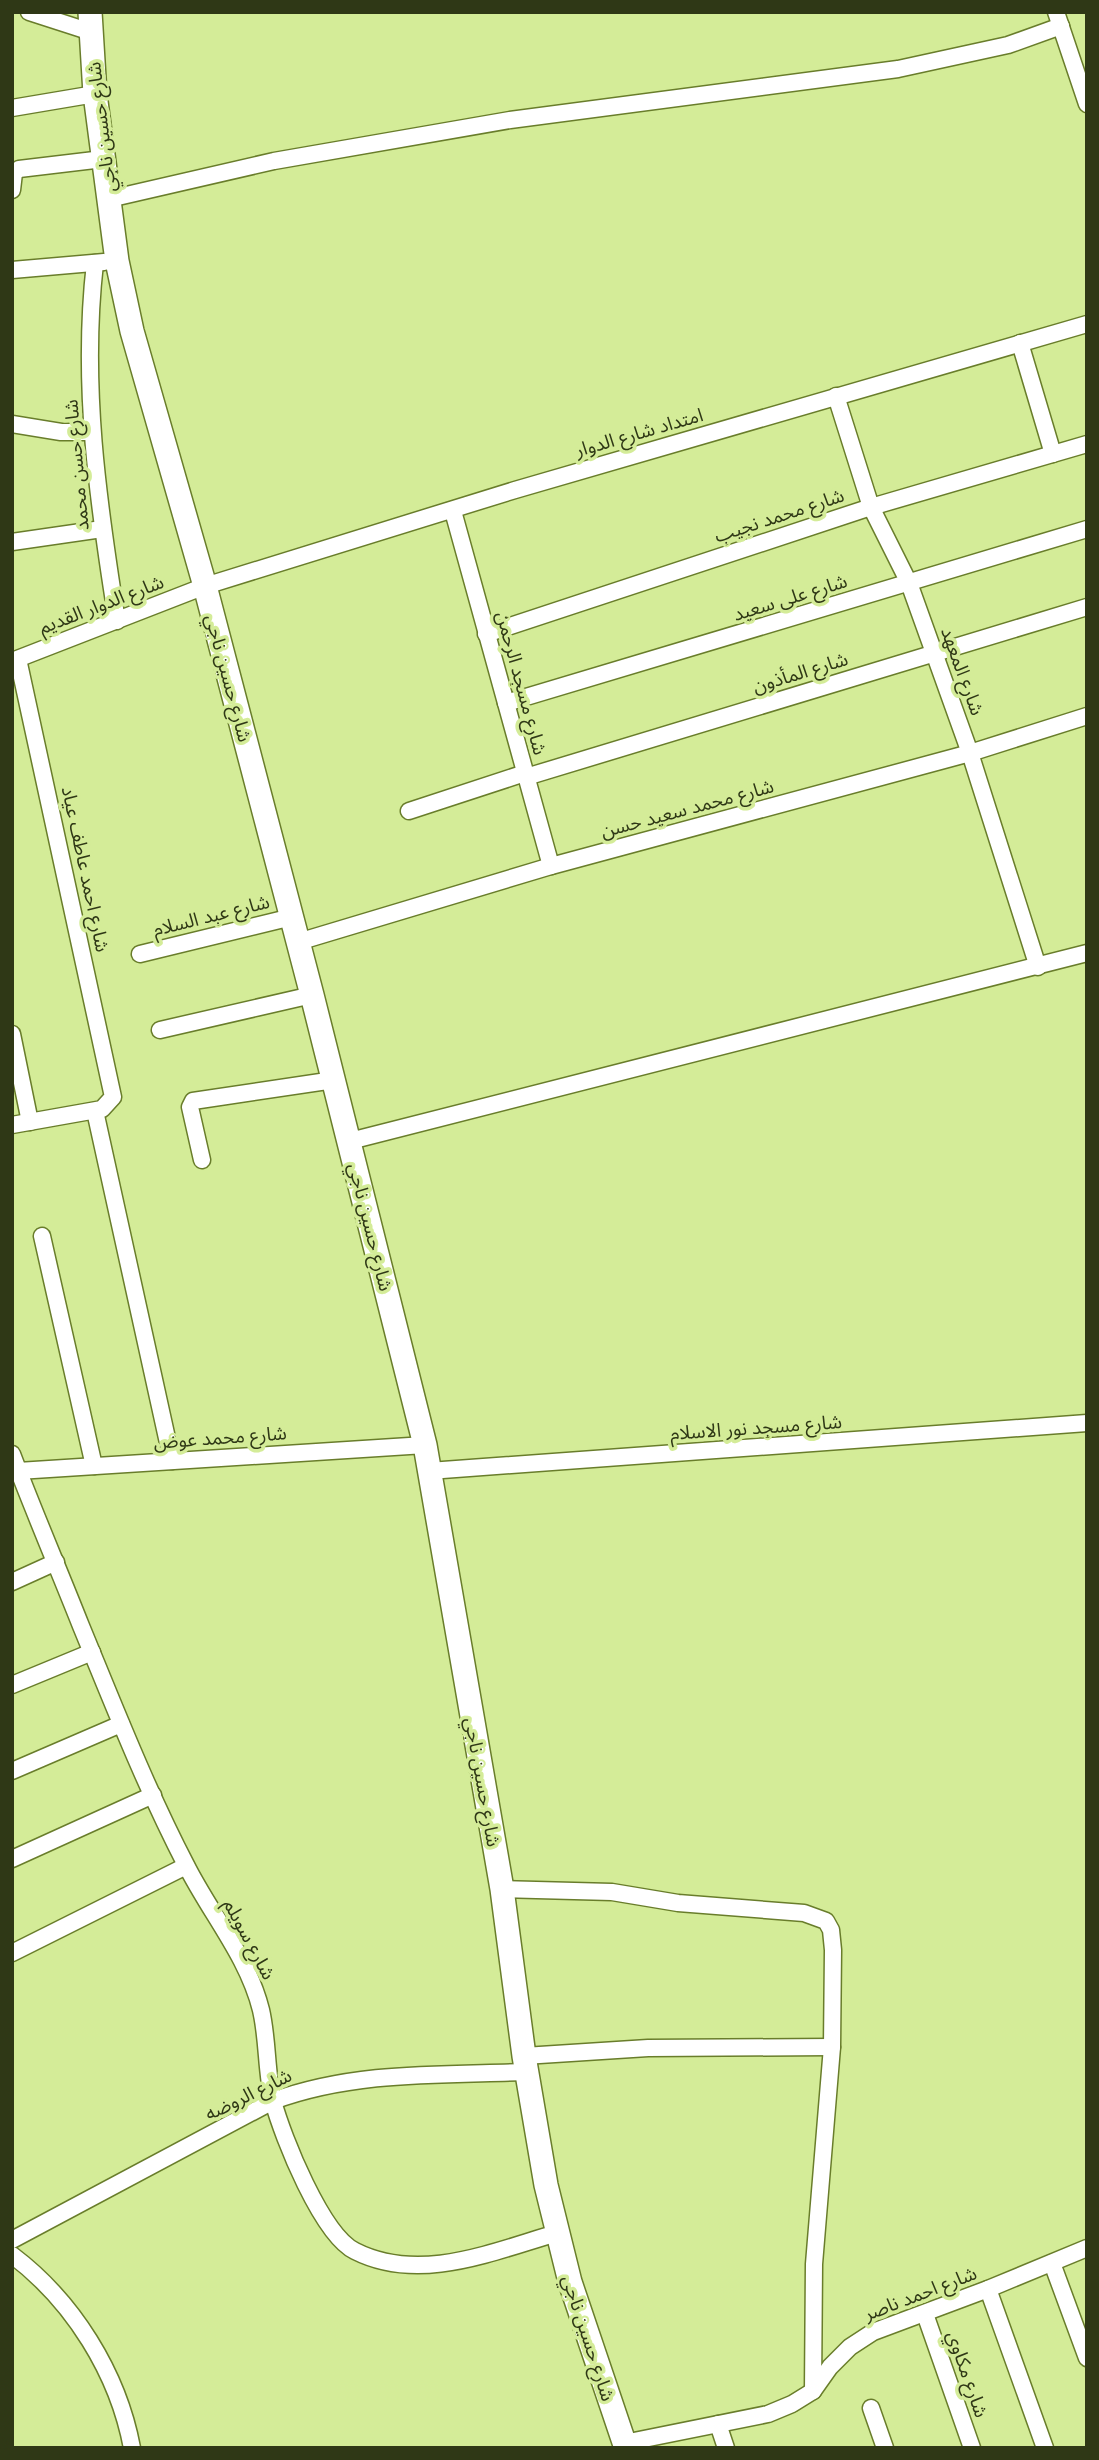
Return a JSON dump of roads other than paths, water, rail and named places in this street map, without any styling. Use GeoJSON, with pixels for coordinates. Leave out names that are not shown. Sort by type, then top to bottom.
{"type":"FeatureCollection","features":[{"type":"Feature","properties":{"kind":"street"},"geometry":{"type":"LineString","coordinates":[[29,12],[91,22]]}},
{"type":"Feature","properties":{"kind":"street"},"geometry":{"type":"LineString","coordinates":[[109,198],[274,161],[473,126],[898,69],[1008,45],[1058,19],[1087,104]]}},
{"type":"Feature","properties":{"kind":"street","name":"شارع حسين ناجي"},"geometry":{"type":"LineString","coordinates":[[91,22],[94,94],[109,198],[106,262],[132,331],[205,586],[350,1140],[425,1445],[502,1889],[525,2064],[556,2233],[625,2446]]}},
{"type":"Feature","properties":{"kind":"street"},"geometry":{"type":"LineString","coordinates":[[12,108],[94,94]]}},
{"type":"Feature","properties":{"kind":"street"},"geometry":{"type":"LineString","coordinates":[[12,190],[14,173],[19,169],[103,159]]}},
{"type":"Feature","properties":{"kind":"street"},"geometry":{"type":"LineString","coordinates":[[12,270],[106,262]]}},
{"type":"Feature","properties":{"kind":"street","name":"شارع حسن محمد"},"geometry":{"type":"LineString","coordinates":[[106,262],[90,323],[90,432],[117,621]]}},
{"type":"Feature","properties":{"kind":"street","name":"امتداد شارع الدوار"},"geometry":{"type":"LineString","coordinates":[[205,586],[836,396],[1087,324]]}},
{"type":"Feature","properties":{"kind":"street"},"geometry":{"type":"LineString","coordinates":[[1020,343],[1053,454]]}},
{"type":"Feature","properties":{"kind":"street","name":"شارع المعهد"},"geometry":{"type":"LineString","coordinates":[[836,396],[871,507],[909,583],[935,653],[970,752],[1038,967]]}},
{"type":"Feature","properties":{"kind":"street"},"geometry":{"type":"LineString","coordinates":[[12,424],[61,432],[90,432]]}},
{"type":"Feature","properties":{"kind":"street","name":"شارع محمد نجيب"},"geometry":{"type":"LineString","coordinates":[[486,634],[871,507],[1087,444]]}},
{"type":"Feature","properties":{"kind":"street","name":"شارع مسجد الرحمن"},"geometry":{"type":"LineString","coordinates":[[453,511],[551,866]]}},
{"type":"Feature","properties":{"kind":"street"},"geometry":{"type":"LineString","coordinates":[[12,542],[102,529]]}},
{"type":"Feature","properties":{"kind":"street","name":"شارع على سعيد"},"geometry":{"type":"LineString","coordinates":[[506,704],[1087,529]]}},
{"type":"Feature","properties":{"kind":"street","name":"شارع الدوار القديم"},"geometry":{"type":"LineString","coordinates":[[15,659],[205,586]]}},
{"type":"Feature","properties":{"kind":"street","name":"شارع المأذون"},"geometry":{"type":"LineString","coordinates":[[409,811],[1087,607]]}},
{"type":"Feature","properties":{"kind":"street","name":"شارع احمد عاطف عياد"},"geometry":{"type":"LineString","coordinates":[[15,659],[113,1089],[109,1104],[94,1111]]}},
{"type":"Feature","properties":{"kind":"street","name":"شارع محمد سعيد حسن"},"geometry":{"type":"LineString","coordinates":[[298,942],[551,866],[970,752],[1087,716]]}},
{"type":"Feature","properties":{"kind":"street","name":"شارع عبد السلام"},"geometry":{"type":"LineString","coordinates":[[140,954],[292,917]]}},
{"type":"Feature","properties":{"kind":"street"},"geometry":{"type":"LineString","coordinates":[[350,1140],[1087,953]]}},
{"type":"Feature","properties":{"kind":"street"},"geometry":{"type":"LineString","coordinates":[[160,1030],[312,995]]}},
{"type":"Feature","properties":{"kind":"street"},"geometry":{"type":"LineString","coordinates":[[12,1034],[30,1122]]}},
{"type":"Feature","properties":{"kind":"street"},"geometry":{"type":"LineString","coordinates":[[202,1160],[190,1107],[193,1101],[334,1080]]}},
{"type":"Feature","properties":{"kind":"street"},"geometry":{"type":"LineString","coordinates":[[12,1125],[94,1111],[172,1461]]}},
{"type":"Feature","properties":{"kind":"street"},"geometry":{"type":"LineString","coordinates":[[42,1236],[94,1466]]}},
{"type":"Feature","properties":{"kind":"street","name":"شارع مسجد نور الاسلام"},"geometry":{"type":"LineString","coordinates":[[429,1471],[1087,1423]]}},
{"type":"Feature","properties":{"kind":"street","name":"شارع محمد عوض"},"geometry":{"type":"LineString","coordinates":[[18,1471],[425,1445]]}},
{"type":"Feature","properties":{"kind":"street","name":"شارع سويلم"},"geometry":{"type":"LineString","coordinates":[[12,1454],[121,1724],[153,1796],[186,1866],[249,1975],[267,2037],[273,2101],[312,2199],[333,2234],[355,2251],[390,2261],[446,2264],[556,2233]]}},
{"type":"Feature","properties":{"kind":"street"},"geometry":{"type":"LineString","coordinates":[[12,1582],[56,1562]]}},
{"type":"Feature","properties":{"kind":"street"},"geometry":{"type":"LineString","coordinates":[[12,1685],[92,1652]]}},
{"type":"Feature","properties":{"kind":"street"},"geometry":{"type":"LineString","coordinates":[[12,1771],[121,1724]]}},
{"type":"Feature","properties":{"kind":"street"},"geometry":{"type":"LineString","coordinates":[[12,1859],[153,1796]]}},
{"type":"Feature","properties":{"kind":"street"},"geometry":{"type":"LineString","coordinates":[[12,1953],[186,1866]]}},
{"type":"Feature","properties":{"kind":"street"},"geometry":{"type":"LineString","coordinates":[[502,1889],[612,1892],[678,1903],[818,1915],[827,1921],[831,1930],[832,2047],[814,2264],[813,2391]]}},
{"type":"Feature","properties":{"kind":"street","name":"شارع الروضه"},"geometry":{"type":"LineString","coordinates":[[12,2240],[273,2101],[311,2087],[354,2079],[525,2064],[648,2048],[832,2047]]}},
{"type":"Feature","properties":{"kind":"street","name":"شارع احمد ناصر"},"geometry":{"type":"LineString","coordinates":[[625,2446],[768,2414],[813,2391],[830,2367],[850,2347],[873,2332],[925,2314],[1087,2248]]}},
{"type":"Feature","properties":{"kind":"street"},"geometry":{"type":"LineString","coordinates":[[12,2255],[64,2305],[90,2342],[113,2383],[132,2448]]}},
{"type":"Feature","properties":{"kind":"street"},"geometry":{"type":"LineString","coordinates":[[1052,2263],[1087,2358]]}},
{"type":"Feature","properties":{"kind":"street"},"geometry":{"type":"LineString","coordinates":[[988,2289],[1045,2448]]}},
{"type":"Feature","properties":{"kind":"street","name":"شارع مكاوي"},"geometry":{"type":"LineString","coordinates":[[925,2314],[972,2448]]}},
{"type":"Feature","properties":{"kind":"street"},"geometry":{"type":"LineString","coordinates":[[871,2408],[885,2448]]}},
{"type":"Feature","properties":{"kind":"street"},"geometry":{"type":"LineString","coordinates":[[718,2424],[726,2448]]}}]}
